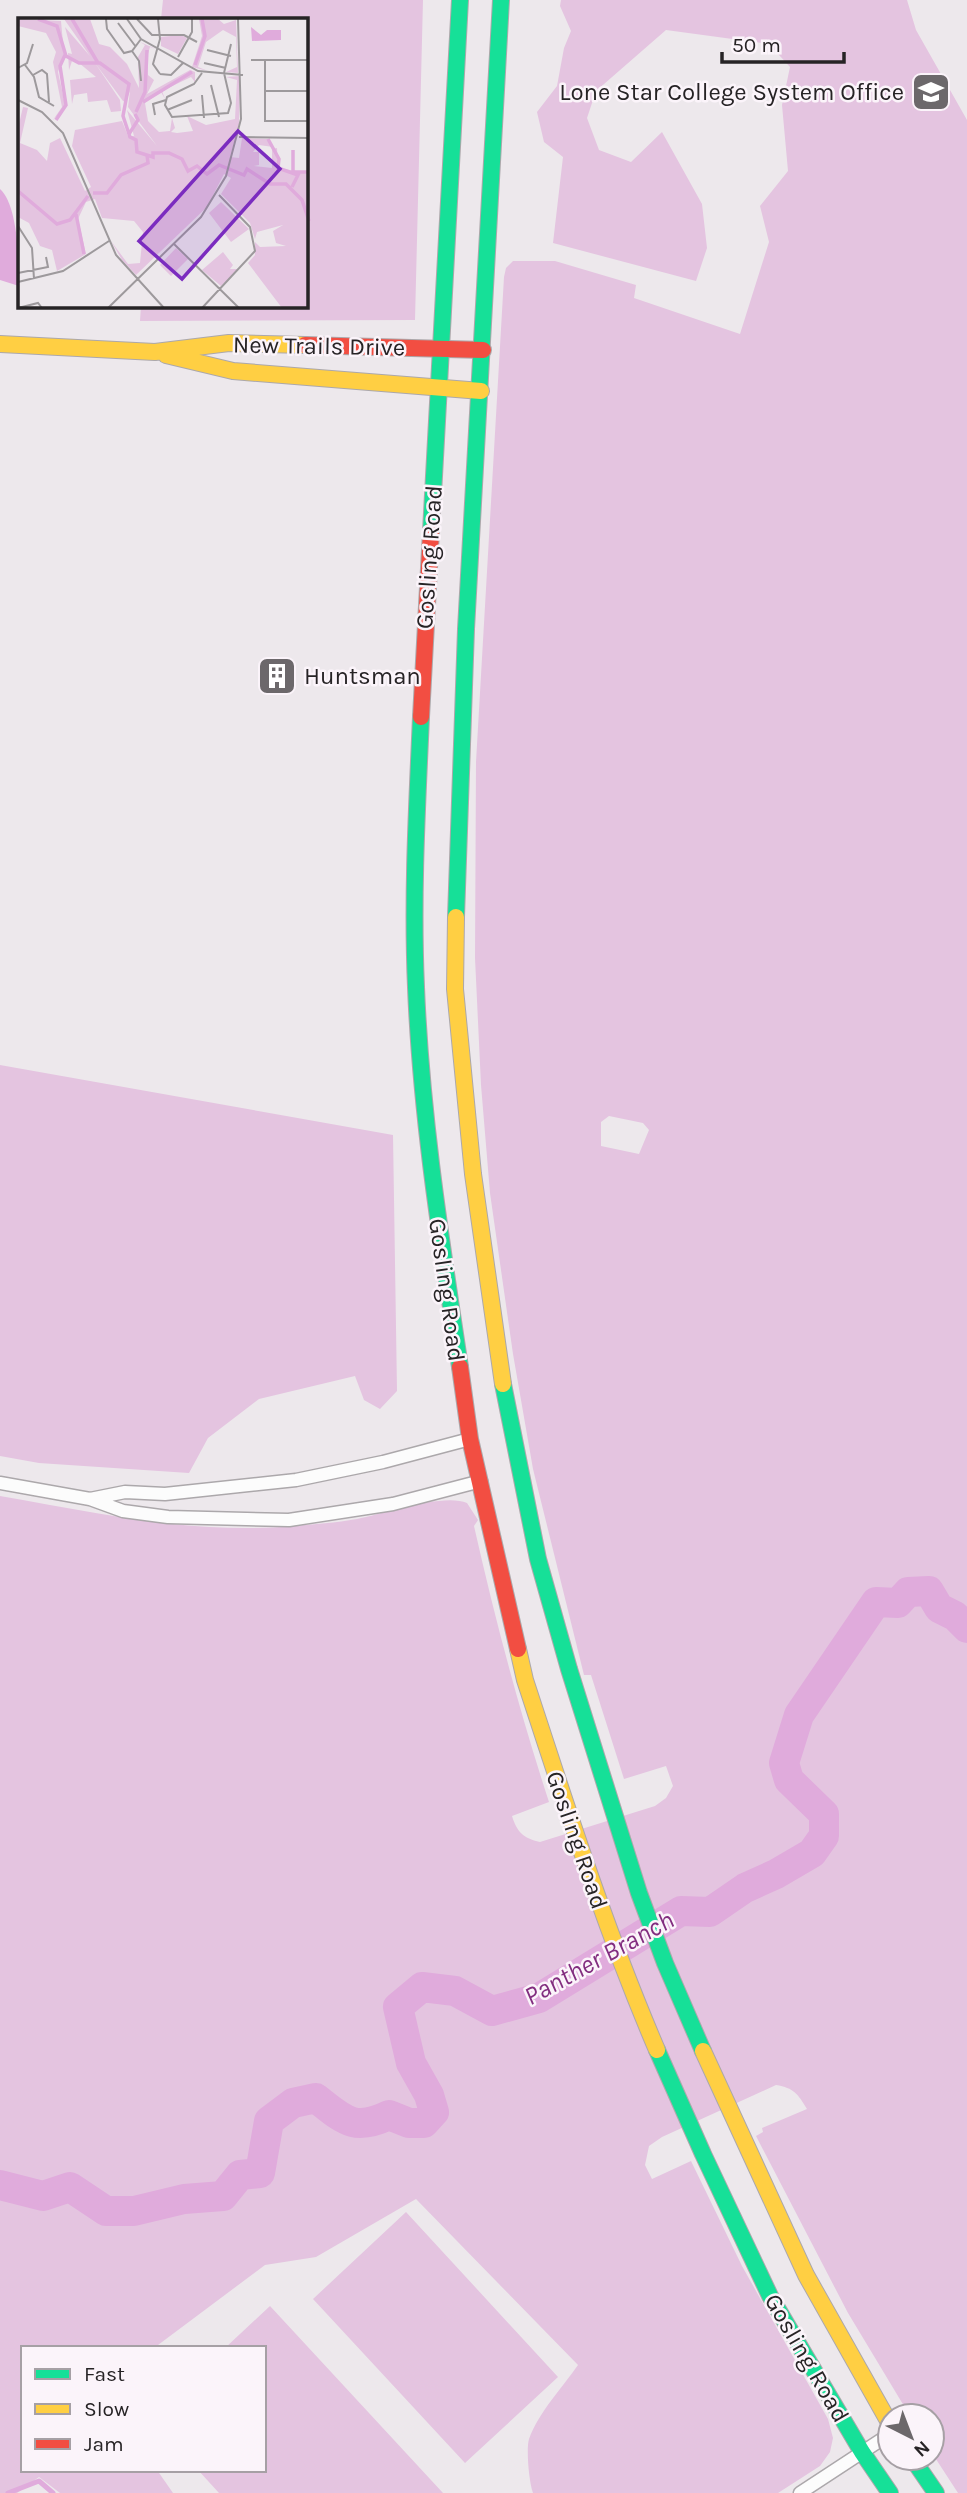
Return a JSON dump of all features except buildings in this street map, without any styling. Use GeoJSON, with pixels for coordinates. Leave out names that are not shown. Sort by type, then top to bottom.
{"type":"FeatureCollection","features":[{"type":"Feature","properties":{"kind":"main road","name":"Gosling Road"},"geometry":{"type":"LineString","coordinates":[[460,0],[425,627],[414,883],[416,989],[432,1179],[470,1439],[525,1680],[562,1799],[626,1978],[703,2154],[770,2296],[862,2452],[890,2493]]}},
{"type":"Feature","properties":{"kind":"main road","name":"Gosling Road"},"geometry":{"type":"LineString","coordinates":[[501,0],[466,629],[456,883],[456,989],[473,1174],[499,1362],[538,1559],[604,1786],[639,1894],[665,1963],[806,2275],[878,2402]]}},
{"type":"Feature","properties":{"kind":"main road","name":"New Trails Drive"},"geometry":{"type":"LineString","coordinates":[[0,344],[155,352],[229,343],[483,350]]}},
{"type":"Feature","properties":{"kind":"main road","name":"New Trails Drive"},"geometry":{"type":"LineString","coordinates":[[155,352],[233,372],[481,391]]}},
{"type":"Feature","properties":{"kind":"main road"},"geometry":{"type":"LineString","coordinates":[[922,2472],[936,2493]]}},
{"type":"Feature","properties":{"kind":"street"},"geometry":{"type":"LineString","coordinates":[[90,1499],[125,1492],[165,1494],[296,1480],[383,1462],[470,1439]]}},
{"type":"Feature","properties":{"kind":"street"},"geometry":{"type":"LineString","coordinates":[[0,1483],[90,1499],[123,1511],[168,1517],[289,1520],[393,1504],[481,1481]]}},
{"type":"Feature","properties":{"kind":"street"},"geometry":{"type":"LineString","coordinates":[[800,2493],[876,2443]]}},
{"type":"Feature","properties":{"kind":"shaded area"},"geometry":{"type":"Polygon","coordinates":[[[163,0],[423,0],[415,320],[140,321],[141,308],[308,308],[308,18],[161,18],[163,0]]]}},
{"type":"Feature","properties":{"kind":"shaded area"},"geometry":{"type":"Polygon","coordinates":[[[561,0],[907,0],[916,30],[967,120],[967,2493],[958,2493],[944,2472],[946,2402],[902,2402],[848,2313],[756,2136],[763,2132],[762,2128],[807,2109],[795,2092],[776,2085],[662,2137],[649,2146],[645,2165],[652,2179],[691,2161],[742,2266],[828,2419],[833,2438],[830,2452],[820,2466],[778,2493],[533,2493],[528,2466],[529,2439],[545,2410],[578,2365],[416,2199],[316,2257],[265,2265],[157,2346],[21,2346],[21,2472],[158,2472],[173,2493],[60,2493],[39,2477],[17,2493],[0,2493],[0,1496],[146,1521],[219,1528],[325,1523],[357,1519],[429,1502],[467,1503],[478,1520],[474,1526],[499,1630],[549,1802],[512,1816],[516,1826],[525,1836],[540,1842],[655,1806],[666,1798],[673,1786],[666,1766],[624,1779],[591,1675],[584,1675],[533,1469],[490,1193],[481,1085],[475,958],[476,762],[504,277],[506,268],[513,261],[555,261],[636,285],[634,298],[740,334],[769,242],[760,206],[788,171],[782,105],[790,67],[769,44],[666,30],[596,91],[587,118],[599,150],[631,162],[662,132],[702,204],[707,248],[696,281],[553,243],[563,157],[544,142],[537,112],[557,86],[564,48],[571,31],[560,6],[561,0]],[[609,1116],[601,1122],[601,1146],[639,1154],[649,1130],[643,1123],[609,1116]]]}},
{"type":"Feature","properties":{"kind":"shaded area"},"geometry":{"type":"Polygon","coordinates":[[[0,189],[11,208],[14,220],[18,249],[18,286],[0,280],[0,189]]]}},
{"type":"Feature","properties":{"kind":"shaded area"},"geometry":{"type":"Polygon","coordinates":[[[0,1065],[393,1135],[397,1391],[380,1409],[364,1400],[355,1376],[259,1399],[208,1438],[189,1473],[39,1463],[0,1456],[0,1065]]]}},
{"type":"Feature","properties":{"kind":"shaded area"},"geometry":{"type":"Polygon","coordinates":[[[406,2212],[558,2377],[465,2463],[313,2299],[406,2212]]]}},
{"type":"Feature","properties":{"kind":"shaded area"},"geometry":{"type":"Polygon","coordinates":[[[270,2306],[443,2493],[219,2493],[200,2472],[266,2472],[266,2346],[227,2346],[270,2306]]]}},
{"type":"Feature","properties":{"kind":"waterway","name":"Panther Branch"},"geometry":{"type":"LineString","coordinates":[[0,2185],[43,2196],[70,2187],[106,2211],[134,2211],[184,2199],[223,2196],[240,2175],[260,2173],[269,2121],[293,2103],[316,2098],[342,2118],[358,2123],[367,2123],[389,2115],[409,2123],[424,2123],[434,2112],[429,2095],[411,2063],[398,2007],[422,1987],[455,1991],[492,2011],[539,1998],[681,1911],[710,1912],[745,1888],[812,1853],[824,1836],[824,1814],[789,1780],[784,1763],[799,1715],[876,1602],[898,1603],[908,1592],[929,1591],[939,1608],[955,1616],[967,1628]]}},
{"type":"Feature","properties":{"kind":"waterway"},"geometry":{"type":"LineString","coordinates":[[8,2493],[39,2481],[53,2493]]}},
{"type":"Feature","properties":{"kind":"traffic: fast"},"geometry":{"type":"LineString","coordinates":[[431,531],[460,0]]}},
{"type":"Feature","properties":{"kind":"traffic: fast"},"geometry":{"type":"LineString","coordinates":[[456,917],[466,629],[501,0]]}},
{"type":"Feature","properties":{"kind":"traffic: fast"},"geometry":{"type":"LineString","coordinates":[[421,717],[415,886],[419,1035],[433,1178],[460,1367]]}},
{"type":"Feature","properties":{"kind":"traffic: fast"},"geometry":{"type":"LineString","coordinates":[[503,1384],[538,1559],[569,1669],[639,1893],[665,1963],[703,2051]]}},
{"type":"Feature","properties":{"kind":"traffic: fast"},"geometry":{"type":"LineString","coordinates":[[657,2050],[770,2296],[862,2452],[890,2493]]}},
{"type":"Feature","properties":{"kind":"traffic: fast"},"geometry":{"type":"LineString","coordinates":[[922,2472],[936,2493]]}},
{"type":"Feature","properties":{"kind":"traffic: slow"},"geometry":{"type":"LineString","coordinates":[[0,344],[155,352],[229,343],[305,345]]}},
{"type":"Feature","properties":{"kind":"traffic: slow"},"geometry":{"type":"LineString","coordinates":[[166,355],[233,371],[481,391]]}},
{"type":"Feature","properties":{"kind":"traffic: slow"},"geometry":{"type":"LineString","coordinates":[[456,917],[455,989],[473,1174],[503,1384]]}},
{"type":"Feature","properties":{"kind":"traffic: slow"},"geometry":{"type":"LineString","coordinates":[[518,1649],[525,1680],[587,1866],[620,1959],[657,2050]]}},
{"type":"Feature","properties":{"kind":"traffic: slow"},"geometry":{"type":"LineString","coordinates":[[703,2051],[806,2275],[878,2402]]}},
{"type":"Feature","properties":{"kind":"traffic: jam"},"geometry":{"type":"LineString","coordinates":[[305,345],[483,350]]}},
{"type":"Feature","properties":{"kind":"traffic: jam"},"geometry":{"type":"LineString","coordinates":[[421,717],[431,531]]}},
{"type":"Feature","properties":{"kind":"traffic: jam"},"geometry":{"type":"LineString","coordinates":[[460,1367],[470,1439],[518,1649]]}},
{"type":"Feature","properties":{"kind":"place","name":"Lone Star College System Office"},"geometry":{"type":"Point","coordinates":[931,92]}},
{"type":"Feature","properties":{"kind":"place","name":"Huntsman"},"geometry":{"type":"Point","coordinates":[277,676]}}]}
